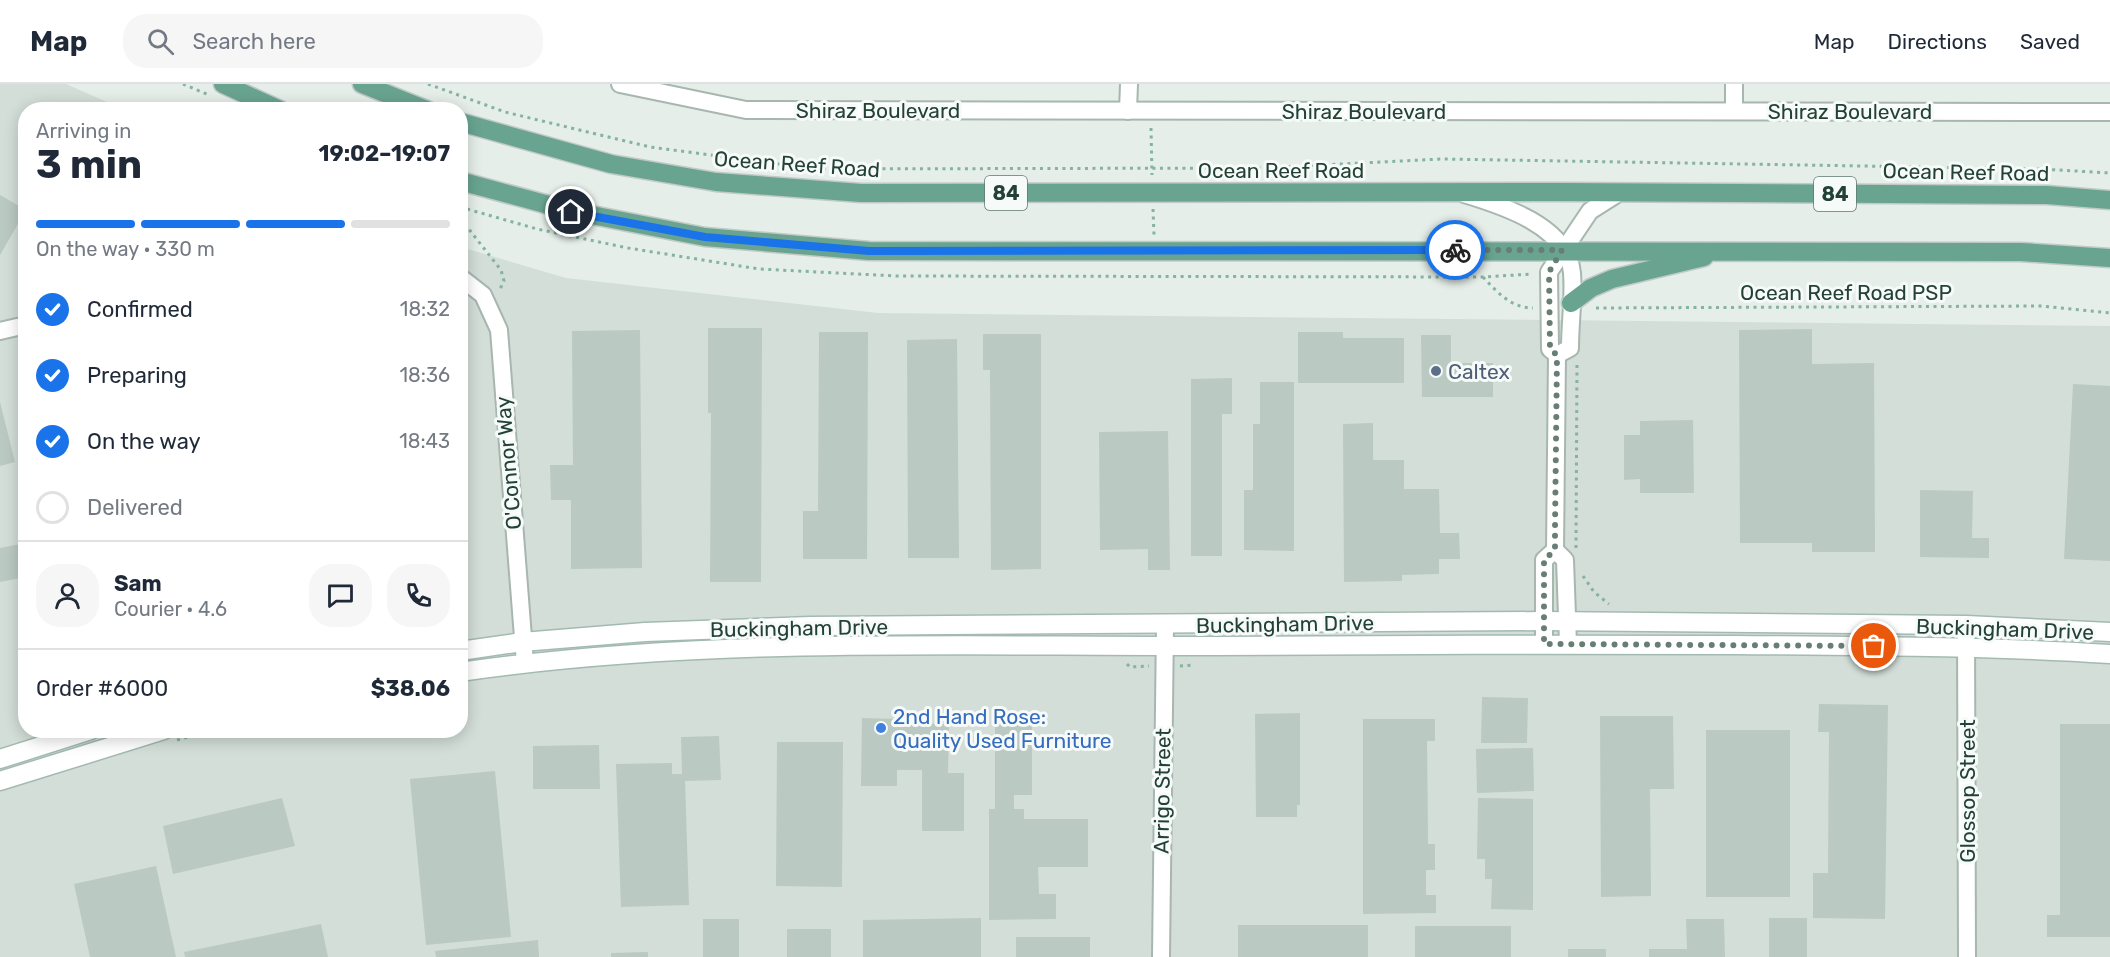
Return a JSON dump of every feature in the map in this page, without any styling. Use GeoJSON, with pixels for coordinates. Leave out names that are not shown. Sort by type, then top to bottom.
{"type":"FeatureCollection","features":[{"type":"Feature","properties":{"kind":"main road"},"geometry":{"type":"LineString","coordinates":[[223,84],[262,102]]}},
{"type":"Feature","properties":{"kind":"main road"},"geometry":{"type":"LineString","coordinates":[[362,84],[407,102]]}},
{"type":"Feature","properties":{"kind":"main road","name":"Ocean Reef Road"},"geometry":{"type":"LineString","coordinates":[[468,124],[623,166],[716,182],[861,193],[1620,192],[2047,195],[2110,200]]}},
{"type":"Feature","properties":{"kind":"main road"},"geometry":{"type":"LineString","coordinates":[[468,183],[571,212],[705,237],[869,251],[2021,252],[2110,258]]}},
{"type":"Feature","properties":{"kind":"main road"},"geometry":{"type":"LineString","coordinates":[[1575,306],[1591,288],[1612,279],[1732,251]]}},
{"type":"Feature","properties":{"kind":"street","name":"Shiraz Boulevard"},"geometry":{"type":"LineString","coordinates":[[620,84],[664,89],[746,110],[2110,111]]}},
{"type":"Feature","properties":{"kind":"street"},"geometry":{"type":"LineString","coordinates":[[1128,84],[1128,111]]}},
{"type":"Feature","properties":{"kind":"street"},"geometry":{"type":"LineString","coordinates":[[1734,84],[1734,111]]}},
{"type":"Feature","properties":{"kind":"street"},"geometry":{"type":"LineString","coordinates":[[1455,192],[1525,216],[1548,232],[1562,250],[1572,270],[1575,306],[1570,348],[1557,355]]}},
{"type":"Feature","properties":{"kind":"street"},"geometry":{"type":"LineString","coordinates":[[1568,644],[1564,560],[1555,550],[1557,355],[1550,349],[1549,272],[1590,211],[1620,192]]}},
{"type":"Feature","properties":{"kind":"street","name":"O'Connor Way"},"geometry":{"type":"LineString","coordinates":[[468,283],[483,295],[499,330],[525,663]]}},
{"type":"Feature","properties":{"kind":"street"},"geometry":{"type":"LineString","coordinates":[[0,331],[18,327]]}},
{"type":"Feature","properties":{"kind":"street"},"geometry":{"type":"LineString","coordinates":[[1544,644],[1544,560],[1555,550]]}},
{"type":"Feature","properties":{"kind":"street","name":"Buckingham Drive"},"geometry":{"type":"LineString","coordinates":[[468,650],[522,642],[645,632],[810,626],[1543,621],[1617,624],[1966,625],[2110,632]]}},
{"type":"Feature","properties":{"kind":"street","name":"Arrigo Street"},"geometry":{"type":"LineString","coordinates":[[1161,957],[1165,625]]}},
{"type":"Feature","properties":{"kind":"street","name":"Glossop Street"},"geometry":{"type":"LineString","coordinates":[[1966,625],[1967,957]]}},
{"type":"Feature","properties":{"kind":"street","name":"Buckingham Drive"},"geometry":{"type":"LineString","coordinates":[[468,671],[525,663],[646,653],[810,647],[1544,644],[1966,646],[2110,654]]}},
{"type":"Feature","properties":{"kind":"street"},"geometry":{"type":"LineString","coordinates":[[0,759],[66,738]]}},
{"type":"Feature","properties":{"kind":"street"},"geometry":{"type":"LineString","coordinates":[[0,781],[138,738]]}},
{"type":"Feature","properties":{"kind":"path"},"geometry":{"type":"LineString","coordinates":[[428,84],[505,112],[650,147],[817,169],[1260,168],[1465,159],[2030,169],[2110,173]]}},
{"type":"Feature","properties":{"kind":"path"},"geometry":{"type":"LineString","coordinates":[[439,84],[443,89]]}},
{"type":"Feature","properties":{"kind":"path"},"geometry":{"type":"LineString","coordinates":[[468,228],[501,270],[504,282],[499,291],[486,301]]}},
{"type":"Feature","properties":{"kind":"path"},"geometry":{"type":"LineString","coordinates":[[1549,272],[1483,277],[1500,296],[1520,308],[1549,308]]}},
{"type":"Feature","properties":{"kind":"path","name":"Ocean Reef Road PSP"},"geometry":{"type":"LineString","coordinates":[[1575,306],[2042,306],[2110,313]]}},
{"type":"Feature","properties":{"kind":"path"},"geometry":{"type":"LineString","coordinates":[[1575,553],[1577,352]]}},
{"type":"Feature","properties":{"kind":"path"},"geometry":{"type":"LineString","coordinates":[[1582,574],[1594,592],[1617,611],[1617,624]]}},
{"type":"Feature","properties":{"kind":"shaded area"},"geometry":{"type":"Polygon","coordinates":[[[0,84],[66,84],[107,102],[18,102],[18,738],[468,738],[468,249],[566,278],[878,313],[2110,326],[2110,957],[0,957],[0,84]]]}},
{"type":"Feature","properties":{"kind":"building"},"geometry":{"type":"Polygon","coordinates":[[[0,195],[18,205],[18,224],[0,255],[0,195]]]}},
{"type":"Feature","properties":{"kind":"building"},"geometry":{"type":"Polygon","coordinates":[[[708,328],[762,328],[761,582],[710,582],[711,413],[708,413],[708,328]]]}},
{"type":"Feature","properties":{"kind":"building"},"geometry":{"type":"Polygon","coordinates":[[[1812,329],[1812,364],[1874,363],[1875,552],[1812,552],[1812,543],[1740,543],[1739,330],[1812,329]]]}},
{"type":"Feature","properties":{"kind":"building"},"geometry":{"type":"Polygon","coordinates":[[[640,330],[642,568],[571,569],[571,500],[551,500],[550,465],[573,465],[572,331],[640,330]]]}},
{"type":"Feature","properties":{"kind":"building"},"geometry":{"type":"Polygon","coordinates":[[[819,332],[868,332],[867,559],[803,559],[803,511],[818,511],[819,332]]]}},
{"type":"Feature","properties":{"kind":"building"},"geometry":{"type":"Polygon","coordinates":[[[1298,332],[1343,332],[1343,338],[1404,338],[1404,383],[1298,383],[1298,332]]]}},
{"type":"Feature","properties":{"kind":"building"},"geometry":{"type":"Polygon","coordinates":[[[983,334],[1041,334],[1041,569],[991,570],[990,370],[983,370],[983,334]]]}},
{"type":"Feature","properties":{"kind":"building"},"geometry":{"type":"Polygon","coordinates":[[[1421,335],[1451,335],[1451,363],[1493,363],[1493,397],[1422,397],[1421,335]]]}},
{"type":"Feature","properties":{"kind":"building"},"geometry":{"type":"Polygon","coordinates":[[[957,339],[959,558],[908,558],[907,340],[957,339]]]}},
{"type":"Feature","properties":{"kind":"building"},"geometry":{"type":"Polygon","coordinates":[[[1232,378],[1232,414],[1222,414],[1222,556],[1191,556],[1191,379],[1232,378]]]}},
{"type":"Feature","properties":{"kind":"building"},"geometry":{"type":"Polygon","coordinates":[[[1260,382],[1294,382],[1294,551],[1244,550],[1244,490],[1253,490],[1253,424],[1260,424],[1260,382]]]}},
{"type":"Feature","properties":{"kind":"building"},"geometry":{"type":"Polygon","coordinates":[[[2073,384],[2110,386],[2110,561],[2064,559],[2073,384]]]}},
{"type":"Feature","properties":{"kind":"building"},"geometry":{"type":"Polygon","coordinates":[[[0,402],[15,462],[0,466],[0,402]]]}},
{"type":"Feature","properties":{"kind":"building"},"geometry":{"type":"Polygon","coordinates":[[[1693,420],[1694,493],[1640,493],[1640,479],[1624,480],[1624,435],[1640,435],[1640,421],[1693,420]]]}},
{"type":"Feature","properties":{"kind":"building"},"geometry":{"type":"Polygon","coordinates":[[[1373,423],[1373,460],[1404,460],[1404,489],[1439,489],[1440,533],[1459,533],[1460,559],[1439,559],[1439,574],[1402,575],[1402,581],[1344,582],[1343,424],[1373,423]]]}},
{"type":"Feature","properties":{"kind":"building"},"geometry":{"type":"Polygon","coordinates":[[[1168,431],[1170,570],[1148,570],[1148,549],[1100,550],[1099,432],[1168,431]]]}},
{"type":"Feature","properties":{"kind":"building"},"geometry":{"type":"Polygon","coordinates":[[[1920,490],[1973,491],[1972,538],[1989,538],[1989,558],[1920,557],[1920,490]]]}},
{"type":"Feature","properties":{"kind":"building"},"geometry":{"type":"Polygon","coordinates":[[[18,545],[18,579],[0,582],[0,548],[18,545]]]}},
{"type":"Feature","properties":{"kind":"building"},"geometry":{"type":"Polygon","coordinates":[[[1482,697],[1528,698],[1527,743],[1481,743],[1482,697]]]}},
{"type":"Feature","properties":{"kind":"building"},"geometry":{"type":"Polygon","coordinates":[[[1819,704],[1888,705],[1885,919],[1813,918],[1813,873],[1828,873],[1829,732],[1818,732],[1819,704]]]}},
{"type":"Feature","properties":{"kind":"building"},"geometry":{"type":"Polygon","coordinates":[[[1300,713],[1300,805],[1297,805],[1297,817],[1256,817],[1255,714],[1300,713]]]}},
{"type":"Feature","properties":{"kind":"building"},"geometry":{"type":"Polygon","coordinates":[[[1600,716],[1673,716],[1674,789],[1650,789],[1651,896],[1601,897],[1600,716]]]}},
{"type":"Feature","properties":{"kind":"building"},"geometry":{"type":"Polygon","coordinates":[[[862,718],[899,719],[899,723],[949,724],[948,773],[964,773],[964,831],[922,831],[922,770],[897,770],[897,786],[861,786],[862,718]]]}},
{"type":"Feature","properties":{"kind":"building"},"geometry":{"type":"Polygon","coordinates":[[[1363,719],[1435,719],[1435,741],[1427,741],[1428,844],[1435,844],[1435,870],[1426,870],[1426,895],[1436,895],[1436,913],[1363,914],[1363,719]]]}},
{"type":"Feature","properties":{"kind":"building"},"geometry":{"type":"Polygon","coordinates":[[[995,724],[1032,724],[1032,795],[1014,795],[1014,809],[1024,809],[1024,819],[1088,819],[1088,867],[1038,867],[1039,894],[1056,894],[1056,919],[989,920],[989,809],[995,809],[995,724]]]}},
{"type":"Feature","properties":{"kind":"building"},"geometry":{"type":"Polygon","coordinates":[[[2060,724],[2110,724],[2110,937],[2047,937],[2047,915],[2060,915],[2060,724]]]}},
{"type":"Feature","properties":{"kind":"building"},"geometry":{"type":"Polygon","coordinates":[[[1706,730],[1790,730],[1790,897],[1706,897],[1706,730]]]}},
{"type":"Feature","properties":{"kind":"building"},"geometry":{"type":"Polygon","coordinates":[[[719,736],[721,780],[685,781],[689,905],[621,907],[616,764],[672,763],[672,774],[682,774],[681,737],[719,736]]]}},
{"type":"Feature","properties":{"kind":"building"},"geometry":{"type":"Polygon","coordinates":[[[777,742],[843,742],[842,887],[776,886],[777,742]]]}},
{"type":"Feature","properties":{"kind":"building"},"geometry":{"type":"Polygon","coordinates":[[[599,745],[600,789],[533,789],[533,746],[599,745]]]}},
{"type":"Feature","properties":{"kind":"building"},"geometry":{"type":"Polygon","coordinates":[[[1533,748],[1534,791],[1477,793],[1476,749],[1533,748]]]}},
{"type":"Feature","properties":{"kind":"building"},"geometry":{"type":"Polygon","coordinates":[[[495,771],[511,937],[426,945],[410,779],[495,771]]]}},
{"type":"Feature","properties":{"kind":"building"},"geometry":{"type":"Polygon","coordinates":[[[282,798],[295,846],[173,874],[163,826],[282,798]]]}},
{"type":"Feature","properties":{"kind":"building"},"geometry":{"type":"Polygon","coordinates":[[[1478,798],[1533,799],[1533,910],[1491,909],[1492,879],[1485,879],[1485,859],[1477,859],[1478,798]]]}},
{"type":"Feature","properties":{"kind":"building"},"geometry":{"type":"Polygon","coordinates":[[[156,866],[176,957],[90,957],[74,884],[156,866]]]}},
{"type":"Feature","properties":{"kind":"building"},"geometry":{"type":"Polygon","coordinates":[[[981,918],[981,957],[863,957],[863,920],[981,918]]]}},
{"type":"Feature","properties":{"kind":"building"},"geometry":{"type":"Polygon","coordinates":[[[1769,918],[1807,918],[1807,957],[1769,957],[1769,918]]]}},
{"type":"Feature","properties":{"kind":"building"},"geometry":{"type":"Polygon","coordinates":[[[703,919],[739,919],[739,957],[703,957],[703,919]]]}},
{"type":"Feature","properties":{"kind":"building"},"geometry":{"type":"Polygon","coordinates":[[[1686,919],[1724,919],[1725,957],[1649,957],[1649,949],[1687,949],[1686,919]]]}},
{"type":"Feature","properties":{"kind":"building"},"geometry":{"type":"Polygon","coordinates":[[[321,924],[328,957],[185,957],[184,952],[321,924]]]}},
{"type":"Feature","properties":{"kind":"building"},"geometry":{"type":"Polygon","coordinates":[[[1238,925],[1368,925],[1368,957],[1238,957],[1238,925]]]}},
{"type":"Feature","properties":{"kind":"building"},"geometry":{"type":"Polygon","coordinates":[[[1415,926],[1511,926],[1511,957],[1415,957],[1415,926]]]}},
{"type":"Feature","properties":{"kind":"building"},"geometry":{"type":"Polygon","coordinates":[[[787,929],[831,929],[831,957],[787,957],[787,929]]]}},
{"type":"Feature","properties":{"kind":"building"},"geometry":{"type":"Polygon","coordinates":[[[1016,937],[1090,937],[1090,957],[1016,957],[1016,937]]]}},
{"type":"Feature","properties":{"kind":"building"},"geometry":{"type":"Polygon","coordinates":[[[538,940],[539,957],[436,957],[435,951],[538,940]]]}},
{"type":"Feature","properties":{"kind":"building"},"geometry":{"type":"Polygon","coordinates":[[[1568,949],[1606,949],[1606,957],[1568,957],[1568,949]]]}},
{"type":"Feature","properties":{"kind":"building"},"geometry":{"type":"Polygon","coordinates":[[[648,952],[648,957],[611,957],[611,953],[648,952]]]}},
{"type":"Feature","properties":{"kind":"way so far"},"geometry":{"type":"LineString","coordinates":[[1455,250],[1562,250],[1549,272],[1550,349],[1557,355],[1555,550],[1544,560],[1544,644],[1874,646]]}},
{"type":"Feature","properties":{"kind":"place","name":"Caltex"},"geometry":{"type":"Point","coordinates":[1436,371]}},
{"type":"Feature","properties":{"kind":"place","name":"2nd Hand Rose: Quality Used Furniture"},"geometry":{"type":"Point","coordinates":[881,728]}},
{"type":"Feature","properties":{"kind":"route"},"geometry":{"type":"LineString","coordinates":[[571,212],[705,237],[869,251],[1455,250]]}}]}
